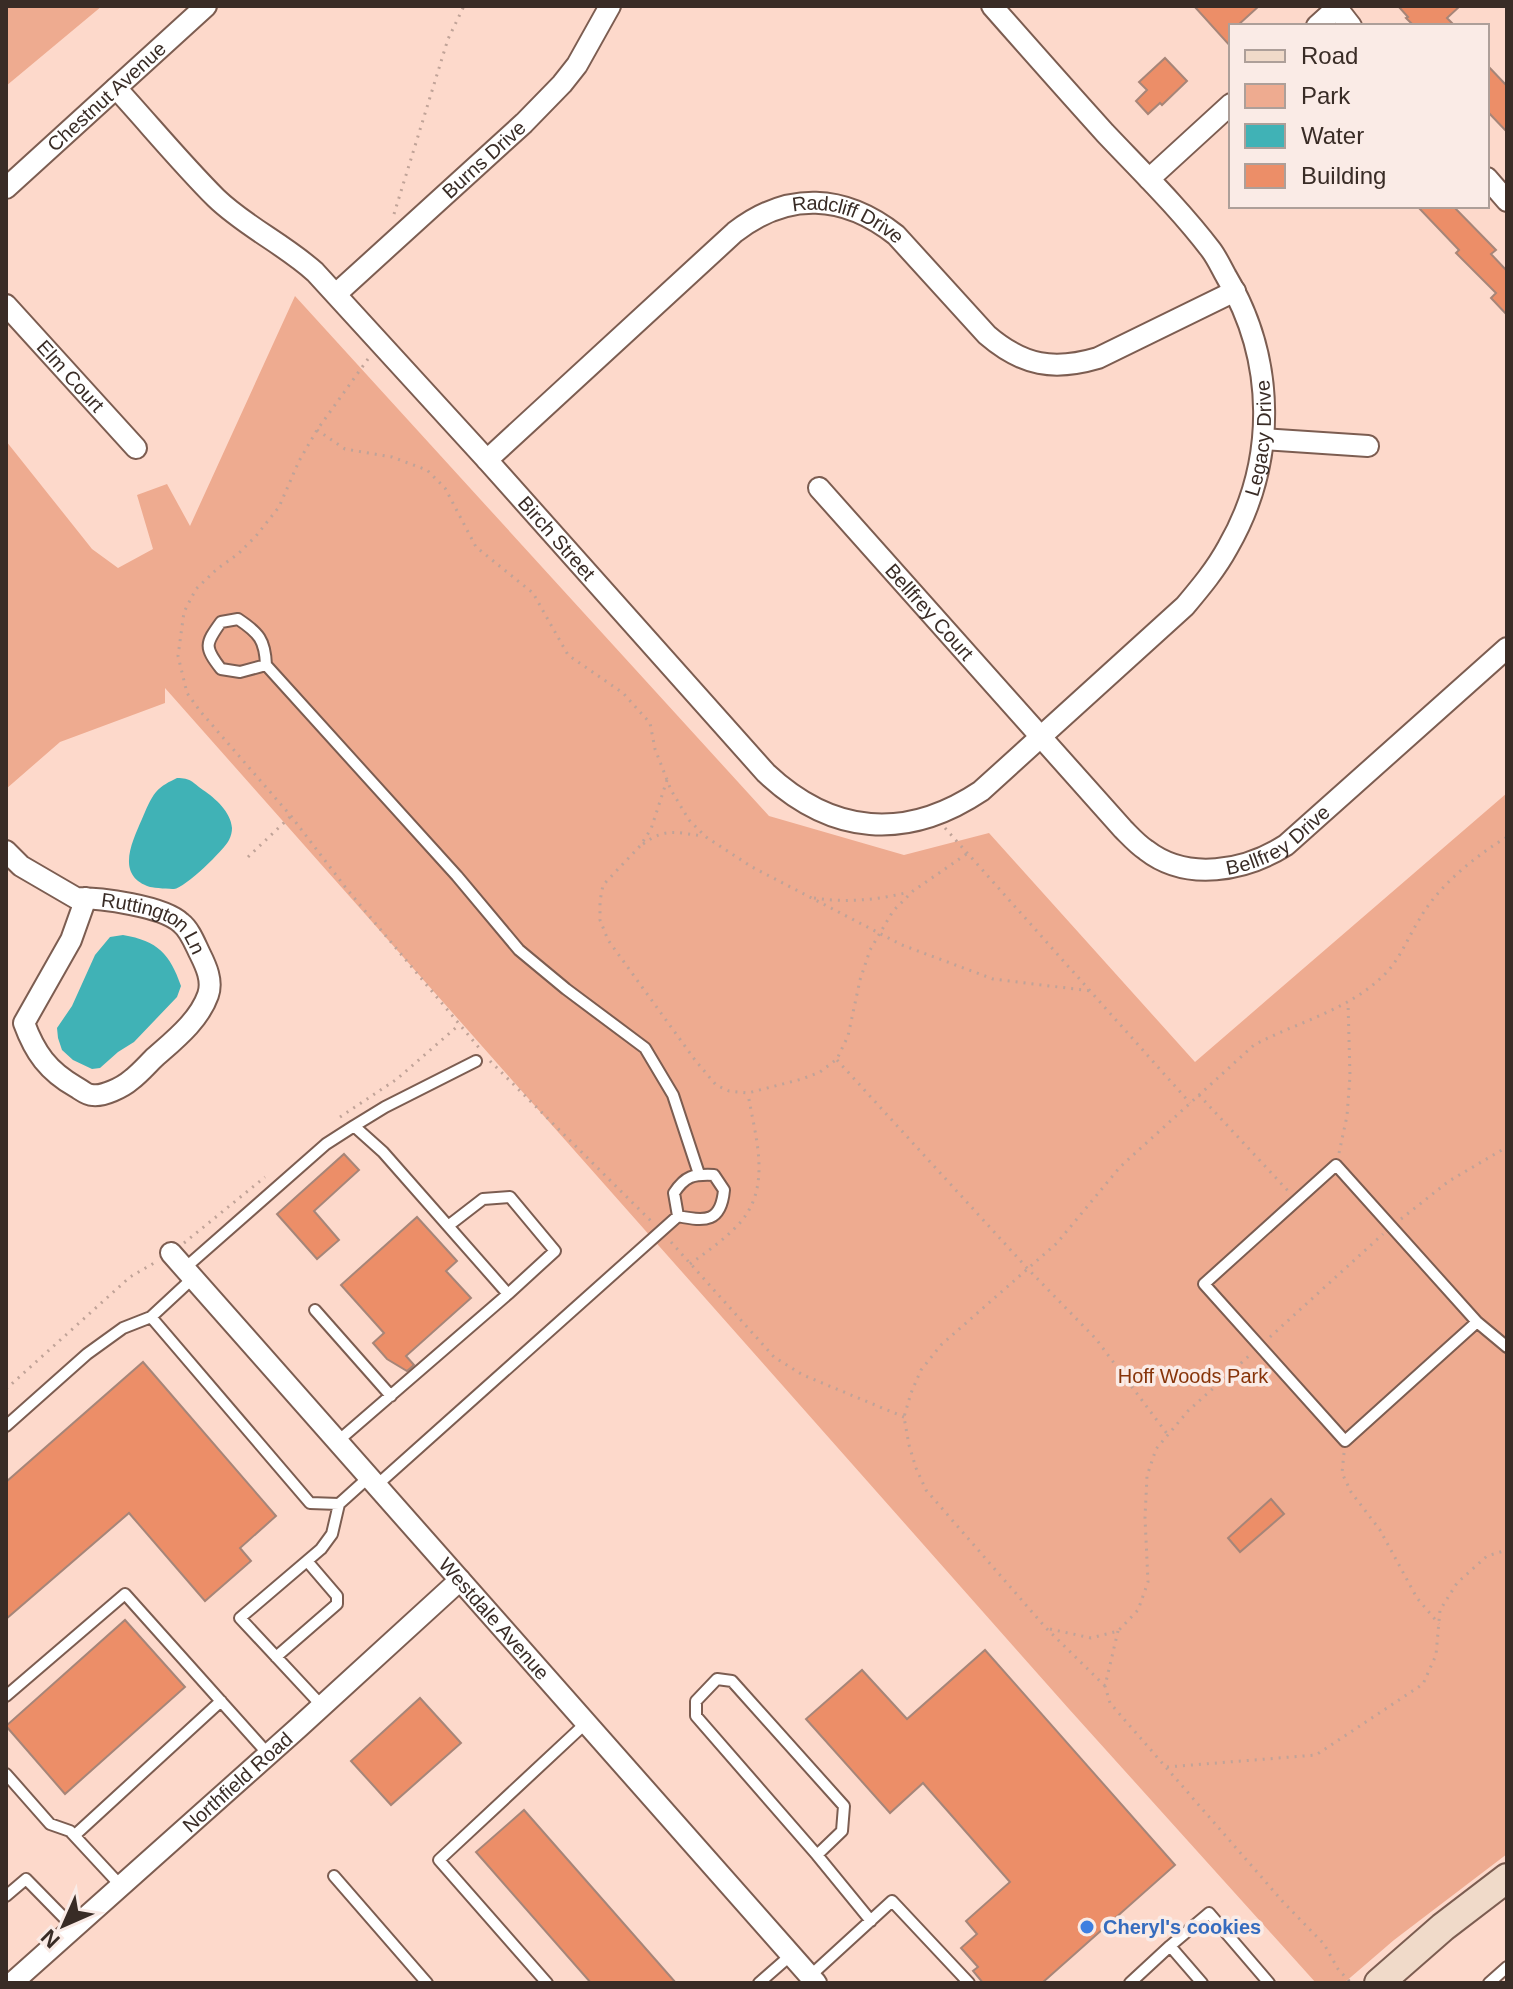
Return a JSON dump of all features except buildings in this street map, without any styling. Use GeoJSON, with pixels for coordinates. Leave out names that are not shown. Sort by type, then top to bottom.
{"type":"FeatureCollection","features":[{"type":"Feature","properties":{"kind":"street","name":"Chestnut Avenue"},"geometry":{"type":"LineString","coordinates":[[6,188],[206,6]]}},
{"type":"Feature","properties":{"kind":"street","name":"Burns Drive"},"geometry":{"type":"LineString","coordinates":[[336,294],[524,123],[562,84],[577,65],[610,6]]}},
{"type":"Feature","properties":{"kind":"street","name":"Legacy Drive"},"geometry":{"type":"LineString","coordinates":[[992,6],[1212,251],[1250,323],[1263,381],[1265,411],[1262,454],[1241,522],[1207,580],[1185,606],[1040,736]]}},
{"type":"Feature","properties":{"kind":"street"},"geometry":{"type":"LineString","coordinates":[[1319,24],[1338,7],[1350,24]]}},
{"type":"Feature","properties":{"kind":"street","name":"Birch Street"},"geometry":{"type":"LineString","coordinates":[[116,88],[217,198],[245,222],[300,258],[336,294],[784,790],[832,816],[881,825],[911,823],[960,805],[981,791],[1040,736]]}},
{"type":"Feature","properties":{"kind":"street"},"geometry":{"type":"LineString","coordinates":[[1149,179],[1229,106]]}},
{"type":"Feature","properties":{"kind":"street"},"geometry":{"type":"LineString","coordinates":[[1489,180],[1507,201]]}},
{"type":"Feature","properties":{"kind":"street","name":"Radcliff Drive"},"geometry":{"type":"LineString","coordinates":[[487,460],[735,232],[768,212],[787,206],[806,203],[845,206],[880,223],[896,235],[987,335],[1016,356],[1035,363],[1076,364],[1098,358],[1235,291]]}},
{"type":"Feature","properties":{"kind":"street","name":"Elm Court"},"geometry":{"type":"LineString","coordinates":[[6,305],[136,448]]}},
{"type":"Feature","properties":{"kind":"street"},"geometry":{"type":"LineString","coordinates":[[1264,439],[1368,446]]}},
{"type":"Feature","properties":{"kind":"street","name":"Bellfrey Court"},"geometry":{"type":"LineString","coordinates":[[819,488],[1040,736]]}},
{"type":"Feature","properties":{"kind":"street","name":"Bellfrey Drive"},"geometry":{"type":"LineString","coordinates":[[1040,736],[1146,851],[1182,867],[1202,871],[1220,869],[1257,861],[1286,845],[1507,648]]}},
{"type":"Feature","properties":{"kind":"street","name":"Ruttington Ln"},"geometry":{"type":"LineString","coordinates":[[6,851],[21,866],[76,898],[86,898],[126,904],[180,921],[202,957],[210,983],[208,995],[197,1014],[130,1082],[101,1095],[91,1095],[65,1081],[46,1064],[33,1046],[24,1023],[71,940],[86,898]]}},
{"type":"Feature","properties":{"kind":"street","name":"Westdale Avenue"},"geometry":{"type":"LineString","coordinates":[[183,1266],[813,1980]]}},
{"type":"Feature","properties":{"kind":"street","name":"Northfield Road"},"geometry":{"type":"LineString","coordinates":[[12,1983],[460,1580]]}},
{"type":"Feature","properties":{"kind":"street"},"geometry":{"type":"LineString","coordinates":[[1379,1983],[1443,1927],[1507,1878]]}},
{"type":"Feature","properties":{"kind":"lane"},"geometry":{"type":"LineString","coordinates":[[266,665],[240,672],[221,669],[209,654],[209,638],[221,622],[238,619],[255,630],[265,646],[266,665],[447,864],[519,950],[645,1048],[673,1095],[699,1174]]}},
{"type":"Feature","properties":{"kind":"lane"},"geometry":{"type":"LineString","coordinates":[[6,1426],[87,1354],[123,1328],[151,1317],[183,1266],[326,1144],[385,1107],[476,1061]]}},
{"type":"Feature","properties":{"kind":"lane"},"geometry":{"type":"LineString","coordinates":[[354,1126],[383,1152],[508,1294]]}},
{"type":"Feature","properties":{"kind":"lane"},"geometry":{"type":"LineString","coordinates":[[1477,1322],[1345,1441],[1204,1284],[1336,1165],[1477,1322],[1507,1347]]}},
{"type":"Feature","properties":{"kind":"lane"},"geometry":{"type":"LineString","coordinates":[[699,1174],[714,1175],[724,1190],[723,1206],[713,1217],[698,1220],[678,1216],[674,1193],[682,1181],[699,1174]]}},
{"type":"Feature","properties":{"kind":"lane"},"geometry":{"type":"LineString","coordinates":[[338,1441],[555,1251],[510,1197],[483,1199],[448,1226]]}},
{"type":"Feature","properties":{"kind":"lane"},"geometry":{"type":"LineString","coordinates":[[151,1317],[310,1503],[339,1504],[373,1481],[678,1216]]}},
{"type":"Feature","properties":{"kind":"lane"},"geometry":{"type":"LineString","coordinates":[[315,1310],[391,1396]]}},
{"type":"Feature","properties":{"kind":"lane"},"geometry":{"type":"LineString","coordinates":[[322,1706],[240,1618],[321,1549],[332,1534],[339,1504]]}},
{"type":"Feature","properties":{"kind":"lane"},"geometry":{"type":"LineString","coordinates":[[276,1657],[337,1604],[337,1596],[307,1561]]}},
{"type":"Feature","properties":{"kind":"lane"},"geometry":{"type":"LineString","coordinates":[[6,1696],[125,1594],[269,1755]]}},
{"type":"Feature","properties":{"kind":"lane"},"geometry":{"type":"LineString","coordinates":[[817,1855],[842,1831],[844,1806],[732,1681],[717,1679],[696,1701],[696,1716],[871,1921]]}},
{"type":"Feature","properties":{"kind":"lane"},"geometry":{"type":"LineString","coordinates":[[75,1835],[221,1701]]}},
{"type":"Feature","properties":{"kind":"lane"},"geometry":{"type":"LineString","coordinates":[[547,1983],[439,1860],[586,1723]]}},
{"type":"Feature","properties":{"kind":"lane"},"geometry":{"type":"LineString","coordinates":[[6,1774],[50,1824],[75,1835],[121,1886]]}},
{"type":"Feature","properties":{"kind":"lane"},"geometry":{"type":"LineString","coordinates":[[334,1876],[427,1983]]}},
{"type":"Feature","properties":{"kind":"lane"},"geometry":{"type":"LineString","coordinates":[[6,1896],[26,1879],[74,1928]]}},
{"type":"Feature","properties":{"kind":"lane"},"geometry":{"type":"LineString","coordinates":[[813,1980],[892,1901],[969,1983]]}},
{"type":"Feature","properties":{"kind":"lane"},"geometry":{"type":"LineString","coordinates":[[1130,1983],[1209,1913],[1269,1983]]}},
{"type":"Feature","properties":{"kind":"lane"},"geometry":{"type":"LineString","coordinates":[[1170,1946],[1198,1982]]}},
{"type":"Feature","properties":{"kind":"lane"},"geometry":{"type":"LineString","coordinates":[[759,1983],[791,1955]]}},
{"type":"Feature","properties":{"kind":"lane"},"geometry":{"type":"LineString","coordinates":[[1489,1983],[1507,1967]]}},
{"type":"Feature","properties":{"kind":"path"},"geometry":{"type":"LineString","coordinates":[[382,252],[448,39],[464,6]]}},
{"type":"Feature","properties":{"kind":"path"},"geometry":{"type":"LineString","coordinates":[[379,343],[317,430],[299,461],[279,507],[238,554],[196,589],[184,612],[178,656],[187,693],[485,1056],[661,1231],[774,1357],[803,1375],[904,1417]]}},
{"type":"Feature","properties":{"kind":"path"},"geometry":{"type":"LineString","coordinates":[[317,430],[345,449],[392,457],[427,470],[445,488],[476,547],[533,593],[568,655],[623,693],[650,723],[655,749],[671,790],[689,820],[706,837],[752,867],[902,945],[993,979],[1091,991]]}},
{"type":"Feature","properties":{"kind":"path"},"geometry":{"type":"LineString","coordinates":[[667,780],[651,829],[640,846],[603,885],[600,920],[608,940],[695,1060],[716,1085],[729,1091],[748,1093],[802,1079],[820,1072],[837,1059],[848,1036],[870,950],[893,911],[913,891],[968,853]]}},
{"type":"Feature","properties":{"kind":"path"},"geometry":{"type":"LineString","coordinates":[[248,857],[291,816]]}},
{"type":"Feature","properties":{"kind":"path"},"geometry":{"type":"LineString","coordinates":[[935,816],[1190,1103]]}},
{"type":"Feature","properties":{"kind":"path"},"geometry":{"type":"LineString","coordinates":[[640,846],[656,835],[674,832],[706,837]]}},
{"type":"Feature","properties":{"kind":"path"},"geometry":{"type":"LineString","coordinates":[[1351,1983],[1338,1969],[1324,1944],[1284,1903],[1110,1703],[1105,1686],[1046,1628],[926,1490],[909,1445],[904,1417],[921,1370],[941,1345],[1057,1243],[1120,1167],[1254,1045],[1348,1002],[1383,976],[1406,947],[1419,918],[1447,884],[1487,849],[1507,837]]}},
{"type":"Feature","properties":{"kind":"path"},"geometry":{"type":"LineString","coordinates":[[810,897],[855,900],[913,891]]}},
{"type":"Feature","properties":{"kind":"path"},"geometry":{"type":"LineString","coordinates":[[1336,1165],[1347,1116],[1350,1076],[1348,1002]]}},
{"type":"Feature","properties":{"kind":"path"},"geometry":{"type":"LineString","coordinates":[[335,1121],[397,1079],[460,1024]]}},
{"type":"Feature","properties":{"kind":"path"},"geometry":{"type":"LineString","coordinates":[[837,1059],[1096,1339],[1168,1435]]}},
{"type":"Feature","properties":{"kind":"path"},"geometry":{"type":"LineString","coordinates":[[690,1264],[736,1228],[756,1197],[761,1168],[748,1093]]}},
{"type":"Feature","properties":{"kind":"path"},"geometry":{"type":"LineString","coordinates":[[1199,1095],[1297,1200]]}},
{"type":"Feature","properties":{"kind":"path"},"geometry":{"type":"LineString","coordinates":[[1105,1686],[1118,1631],[1138,1610],[1148,1582],[1147,1476],[1156,1449],[1188,1411],[1392,1227],[1449,1181],[1507,1147]]}},
{"type":"Feature","properties":{"kind":"path"},"geometry":{"type":"LineString","coordinates":[[1345,1441],[1342,1473],[1351,1492],[1380,1530],[1417,1598],[1439,1624]]}},
{"type":"Feature","properties":{"kind":"path"},"geometry":{"type":"LineString","coordinates":[[1167,1767],[1316,1755],[1423,1684],[1436,1655],[1440,1610],[1457,1583],[1487,1556],[1507,1550]]}},
{"type":"Feature","properties":{"kind":"path"},"geometry":{"type":"LineString","coordinates":[[1046,1628],[1091,1638],[1118,1631]]}},
{"type":"Feature","properties":{"kind":"green space"},"geometry":{"type":"Polygon","coordinates":[[[6,6],[102,6],[6,86],[6,6]]]}},
{"type":"Feature","properties":{"kind":"green space","name":"Hoff Woods Park"},"geometry":{"type":"Polygon","coordinates":[[[295,296],[769,816],[904,855],[989,833],[1195,1062],[1507,793],[1507,1854],[1394,1940],[1344,1983],[1316,1983],[1069,1709],[165,688],[165,703],[60,742],[6,789],[6,441],[92,549],[118,568],[153,549],[137,495],[167,484],[190,526],[295,296]]]}},
{"type":"Feature","properties":{"kind":"water"},"geometry":{"type":"Polygon","coordinates":[[[177,778],[191,781],[217,801],[229,816],[231,834],[220,852],[187,882],[174,889],[150,887],[139,882],[129,867],[131,848],[154,795],[177,778]]]}},
{"type":"Feature","properties":{"kind":"water"},"geometry":{"type":"Polygon","coordinates":[[[123,935],[145,941],[161,951],[172,965],[181,986],[177,997],[134,1042],[100,1068],[92,1069],[73,1060],[62,1050],[57,1028],[72,1006],[95,955],[110,937],[123,935]]]}},
{"type":"Feature","properties":{"kind":"place","name":"Cheryl's cookies"},"geometry":{"type":"Point","coordinates":[1087,1927]}}]}
